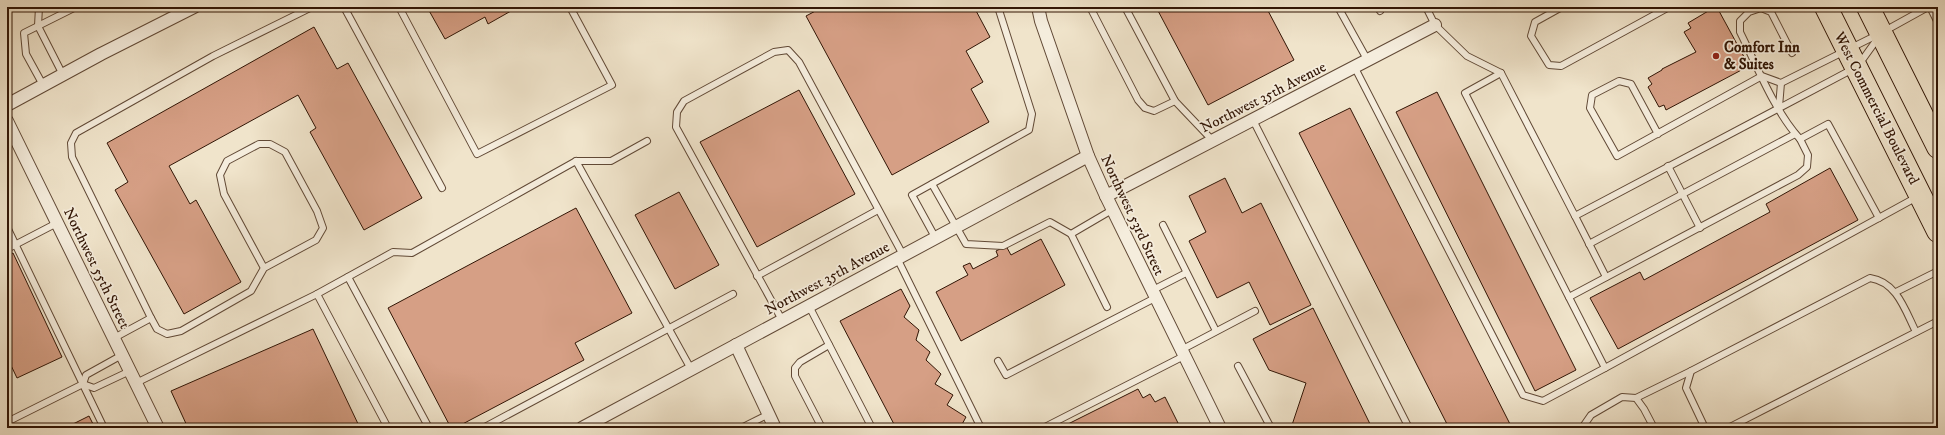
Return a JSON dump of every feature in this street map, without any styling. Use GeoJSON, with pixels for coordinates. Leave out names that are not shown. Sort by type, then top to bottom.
{"type":"FeatureCollection","features":[{"type":"Feature","properties":{"kind":"highway","name":"West Commercial Boulevard"},"geometry":{"type":"LineString","coordinates":[[1826,7],[1938,231]]}},
{"type":"Feature","properties":{"kind":"highway"},"geometry":{"type":"LineString","coordinates":[[1868,7],[1938,147]]}},
{"type":"Feature","properties":{"kind":"street"},"geometry":{"type":"LineString","coordinates":[[7,105],[194,7]]}},
{"type":"Feature","properties":{"kind":"street","name":"Northwest 53rd Street"},"geometry":{"type":"LineString","coordinates":[[1038,7],[1041,21],[1088,156],[1112,210],[1220,428]]}},
{"type":"Feature","properties":{"kind":"street","name":"Northwest 35th Avenue"},"geometry":{"type":"LineString","coordinates":[[1106,196],[1435,25]]}},
{"type":"Feature","properties":{"kind":"street","name":"Northwest 55th Street"},"geometry":{"type":"LineString","coordinates":[[7,122],[158,428]]}},
{"type":"Feature","properties":{"kind":"street","name":"Northwest 35th Avenue"},"geometry":{"type":"LineString","coordinates":[[582,428],[1088,156]]}},
{"type":"Feature","properties":{"kind":"street"},"geometry":{"type":"LineString","coordinates":[[736,345],[775,428]]}},
{"type":"Feature","properties":{"kind":"lane"},"geometry":{"type":"LineString","coordinates":[[39,7],[38,26],[63,75]]}},
{"type":"Feature","properties":{"kind":"lane"},"geometry":{"type":"LineString","coordinates":[[43,85],[26,54],[24,33],[76,7]]}},
{"type":"Feature","properties":{"kind":"lane"},"geometry":{"type":"LineString","coordinates":[[264,268],[224,194],[220,175],[227,161],[259,144],[270,144],[285,152],[317,211],[323,228],[316,240],[264,268],[251,291],[181,331],[167,334],[157,329],[72,157],[71,143],[76,132],[213,56],[312,7]]}},
{"type":"Feature","properties":{"kind":"lane"},"geometry":{"type":"LineString","coordinates":[[344,7],[442,188]]}},
{"type":"Feature","properties":{"kind":"lane"},"geometry":{"type":"LineString","coordinates":[[399,7],[477,154],[612,85],[570,7]]}},
{"type":"Feature","properties":{"kind":"lane"},"geometry":{"type":"LineString","coordinates":[[936,238],[912,195],[1029,130],[1032,114],[998,7]]}},
{"type":"Feature","properties":{"kind":"lane"},"geometry":{"type":"LineString","coordinates":[[1090,7],[1138,100],[1145,108],[1154,111],[1175,101]]}},
{"type":"Feature","properties":{"kind":"lane"},"geometry":{"type":"LineString","coordinates":[[1125,7],[1175,101],[1213,141]]}},
{"type":"Feature","properties":{"kind":"lane"},"geometry":{"type":"LineString","coordinates":[[1338,7],[1368,61]]}},
{"type":"Feature","properties":{"kind":"lane"},"geometry":{"type":"LineString","coordinates":[[1426,7],[1435,25],[1467,56],[1501,73],[1606,277]]}},
{"type":"Feature","properties":{"kind":"lane"},"geometry":{"type":"LineString","coordinates":[[1562,7],[1535,22],[1531,36],[1548,65],[1561,66],[1659,9],[1669,7]]}},
{"type":"Feature","properties":{"kind":"lane"},"geometry":{"type":"LineString","coordinates":[[1575,216],[1779,108],[1852,59],[1881,33],[1929,7],[1938,23]]}},
{"type":"Feature","properties":{"kind":"lane"},"geometry":{"type":"LineString","coordinates":[[1569,297],[1798,175],[1807,167],[1808,156],[1800,139],[1795,134],[1779,108],[1762,76],[1740,32],[1740,21],[1749,12],[1761,8],[1771,12],[1792,53]]}},
{"type":"Feature","properties":{"kind":"lane"},"geometry":{"type":"LineString","coordinates":[[1658,134],[1631,84],[1620,81],[1592,95],[1590,108],[1617,156],[1658,134],[1762,76],[1781,83],[1852,59],[1881,33]]}},
{"type":"Feature","properties":{"kind":"lane"},"geometry":{"type":"LineString","coordinates":[[782,320],[676,127],[677,112],[684,101],[774,52],[788,50],[799,62],[878,210],[981,428]]}},
{"type":"Feature","properties":{"kind":"lane"},"geometry":{"type":"LineString","coordinates":[[1354,68],[1523,395],[1543,401],[1920,195]]}},
{"type":"Feature","properties":{"kind":"lane"},"geometry":{"type":"LineString","coordinates":[[1501,73],[1465,93],[1605,368]]}},
{"type":"Feature","properties":{"kind":"lane"},"geometry":{"type":"LineString","coordinates":[[1779,108],[1781,83]]}},
{"type":"Feature","properties":{"kind":"lane"},"geometry":{"type":"LineString","coordinates":[[1253,120],[1409,428]]}},
{"type":"Feature","properties":{"kind":"lane"},"geometry":{"type":"LineString","coordinates":[[1800,139],[1828,124],[1879,218]]}},
{"type":"Feature","properties":{"kind":"lane"},"geometry":{"type":"LineString","coordinates":[[1589,244],[1795,134]]}},
{"type":"Feature","properties":{"kind":"lane"},"geometry":{"type":"LineString","coordinates":[[136,383],[317,294],[393,252],[412,252],[576,161],[611,161],[647,141]]}},
{"type":"Feature","properties":{"kind":"lane"},"geometry":{"type":"LineString","coordinates":[[576,161],[691,369]]}},
{"type":"Feature","properties":{"kind":"lane"},"geometry":{"type":"LineString","coordinates":[[1668,166],[1700,228]]}},
{"type":"Feature","properties":{"kind":"lane"},"geometry":{"type":"LineString","coordinates":[[932,184],[966,244],[1003,246],[1050,222],[1071,234],[1107,307]]}},
{"type":"Feature","properties":{"kind":"lane"},"geometry":{"type":"LineString","coordinates":[[757,276],[878,210]]}},
{"type":"Feature","properties":{"kind":"lane"},"geometry":{"type":"LineString","coordinates":[[1071,234],[1112,210]]}},
{"type":"Feature","properties":{"kind":"lane"},"geometry":{"type":"LineString","coordinates":[[7,249],[57,223]]}},
{"type":"Feature","properties":{"kind":"lane"},"geometry":{"type":"LineString","coordinates":[[1163,225],[1216,331]]}},
{"type":"Feature","properties":{"kind":"lane"},"geometry":{"type":"LineString","coordinates":[[7,227],[104,428]]}},
{"type":"Feature","properties":{"kind":"lane"},"geometry":{"type":"LineString","coordinates":[[1896,292],[1938,271]]}},
{"type":"Feature","properties":{"kind":"lane"},"geometry":{"type":"LineString","coordinates":[[998,361],[1006,375],[1153,294],[1186,272]]}},
{"type":"Feature","properties":{"kind":"lane"},"geometry":{"type":"LineString","coordinates":[[348,277],[429,428]]}},
{"type":"Feature","properties":{"kind":"lane"},"geometry":{"type":"LineString","coordinates":[[1582,428],[1591,415],[1622,397],[1636,398],[1870,278],[1881,279],[1896,292],[1916,332]]}},
{"type":"Feature","properties":{"kind":"lane"},"geometry":{"type":"LineString","coordinates":[[317,294],[388,428]]}},
{"type":"Feature","properties":{"kind":"lane"},"geometry":{"type":"LineString","coordinates":[[483,428],[733,294]]}},
{"type":"Feature","properties":{"kind":"lane"},"geometry":{"type":"LineString","coordinates":[[809,306],[872,428]]}},
{"type":"Feature","properties":{"kind":"lane"},"geometry":{"type":"LineString","coordinates":[[1043,428],[1182,353],[1216,331],[1255,311]]}},
{"type":"Feature","properties":{"kind":"lane"},"geometry":{"type":"LineString","coordinates":[[114,338],[151,318]]}},
{"type":"Feature","properties":{"kind":"lane"},"geometry":{"type":"LineString","coordinates":[[1728,428],[1938,321]]}},
{"type":"Feature","properties":{"kind":"lane"},"geometry":{"type":"LineString","coordinates":[[822,428],[795,376],[795,368],[800,362],[829,345]]}},
{"type":"Feature","properties":{"kind":"lane"},"geometry":{"type":"LineString","coordinates":[[7,422],[83,384],[86,375],[122,355]]}},
{"type":"Feature","properties":{"kind":"lane"},"geometry":{"type":"LineString","coordinates":[[1238,366],[1271,428]]}},
{"type":"Feature","properties":{"kind":"lane"},"geometry":{"type":"LineString","coordinates":[[83,384],[94,388],[130,371]]}},
{"type":"Feature","properties":{"kind":"lane"},"geometry":{"type":"LineString","coordinates":[[1690,371],[1686,388],[1705,428],[1708,428]]}},
{"type":"Feature","properties":{"kind":"lane"},"geometry":{"type":"LineString","coordinates":[[1636,398],[1644,409],[1654,428]]}},
{"type":"Feature","properties":{"kind":"lane"},"geometry":{"type":"LineString","coordinates":[[741,428],[768,414]]}},
{"type":"Feature","properties":{"kind":"building"},"geometry":{"type":"Polygon","coordinates":[[[427,7],[518,7],[488,24],[485,17],[445,39],[427,7]]]}},
{"type":"Feature","properties":{"kind":"building"},"geometry":{"type":"Polygon","coordinates":[[[823,7],[974,7],[990,37],[966,51],[983,82],[971,89],[989,122],[892,175],[806,16],[823,7]]]}},
{"type":"Feature","properties":{"kind":"building"},"geometry":{"type":"Polygon","coordinates":[[[1156,7],[1266,7],[1294,60],[1208,105],[1156,7]]]}},
{"type":"Feature","properties":{"kind":"building","name":"Comfort Inn & Suites"},"geometry":{"type":"Polygon","coordinates":[[[1715,7],[1718,12],[1719,11],[1749,66],[1666,110],[1664,105],[1659,107],[1648,87],[1652,84],[1648,78],[1662,69],[1696,52],[1684,32],[1691,28],[1688,23],[1715,7]]]}},
{"type":"Feature","properties":{"kind":"building"},"geometry":{"type":"Polygon","coordinates":[[[314,27],[337,69],[348,63],[422,198],[364,230],[310,132],[316,128],[298,95],[169,166],[190,204],[196,200],[241,282],[184,314],[115,190],[128,182],[107,143],[314,27]]]}},
{"type":"Feature","properties":{"kind":"building"},"geometry":{"type":"Polygon","coordinates":[[[799,90],[855,194],[757,247],[700,142],[799,90]]]}},
{"type":"Feature","properties":{"kind":"building"},"geometry":{"type":"Polygon","coordinates":[[[1437,92],[1576,370],[1535,391],[1396,112],[1437,92]]]}},
{"type":"Feature","properties":{"kind":"building"},"geometry":{"type":"Polygon","coordinates":[[[1350,108],[1512,428],[1449,428],[1299,133],[1350,108]]]}},
{"type":"Feature","properties":{"kind":"building"},"geometry":{"type":"Polygon","coordinates":[[[1830,168],[1858,220],[1618,349],[1590,298],[1640,272],[1644,280],[1770,212],[1766,204],[1830,168]]]}},
{"type":"Feature","properties":{"kind":"building"},"geometry":{"type":"Polygon","coordinates":[[[1225,178],[1242,213],[1261,203],[1311,305],[1270,325],[1249,282],[1217,298],[1189,241],[1206,232],[1189,196],[1225,178]]]}},
{"type":"Feature","properties":{"kind":"building"},"geometry":{"type":"Polygon","coordinates":[[[679,192],[719,265],[675,289],[635,215],[679,192]]]}},
{"type":"Feature","properties":{"kind":"building"},"geometry":{"type":"Polygon","coordinates":[[[576,208],[632,313],[575,343],[584,360],[455,428],[451,428],[388,308],[576,208]]]}},
{"type":"Feature","properties":{"kind":"building"},"geometry":{"type":"Polygon","coordinates":[[[1041,239],[1065,285],[961,341],[936,292],[968,275],[963,266],[970,263],[973,269],[998,256],[996,251],[1006,246],[1011,255],[1041,239]]]}},
{"type":"Feature","properties":{"kind":"building"},"geometry":{"type":"Polygon","coordinates":[[[13,253],[62,357],[17,378],[7,357],[7,256],[13,253]]]}},
{"type":"Feature","properties":{"kind":"building"},"geometry":{"type":"Polygon","coordinates":[[[901,289],[910,306],[904,317],[919,330],[916,340],[930,352],[926,360],[941,374],[935,384],[953,395],[947,405],[966,417],[960,428],[896,428],[840,321],[901,289]]]}},
{"type":"Feature","properties":{"kind":"building"},"geometry":{"type":"Polygon","coordinates":[[[1313,308],[1372,428],[1291,428],[1306,383],[1269,370],[1253,339],[1313,308]]]}},
{"type":"Feature","properties":{"kind":"building"},"geometry":{"type":"Polygon","coordinates":[[[313,329],[360,428],[188,428],[171,391],[313,329]]]}},
{"type":"Feature","properties":{"kind":"building"},"geometry":{"type":"Polygon","coordinates":[[[1138,389],[1143,398],[1150,394],[1155,402],[1165,397],[1178,423],[1167,428],[1060,428],[1138,389]]]}},
{"type":"Feature","properties":{"kind":"building"},"geometry":{"type":"Polygon","coordinates":[[[89,416],[95,428],[65,428],[89,416]]]}},
{"type":"Feature","properties":{"kind":"place","name":"Comfort Inn & Suites"},"geometry":{"type":"Point","coordinates":[1716,56]}}]}
